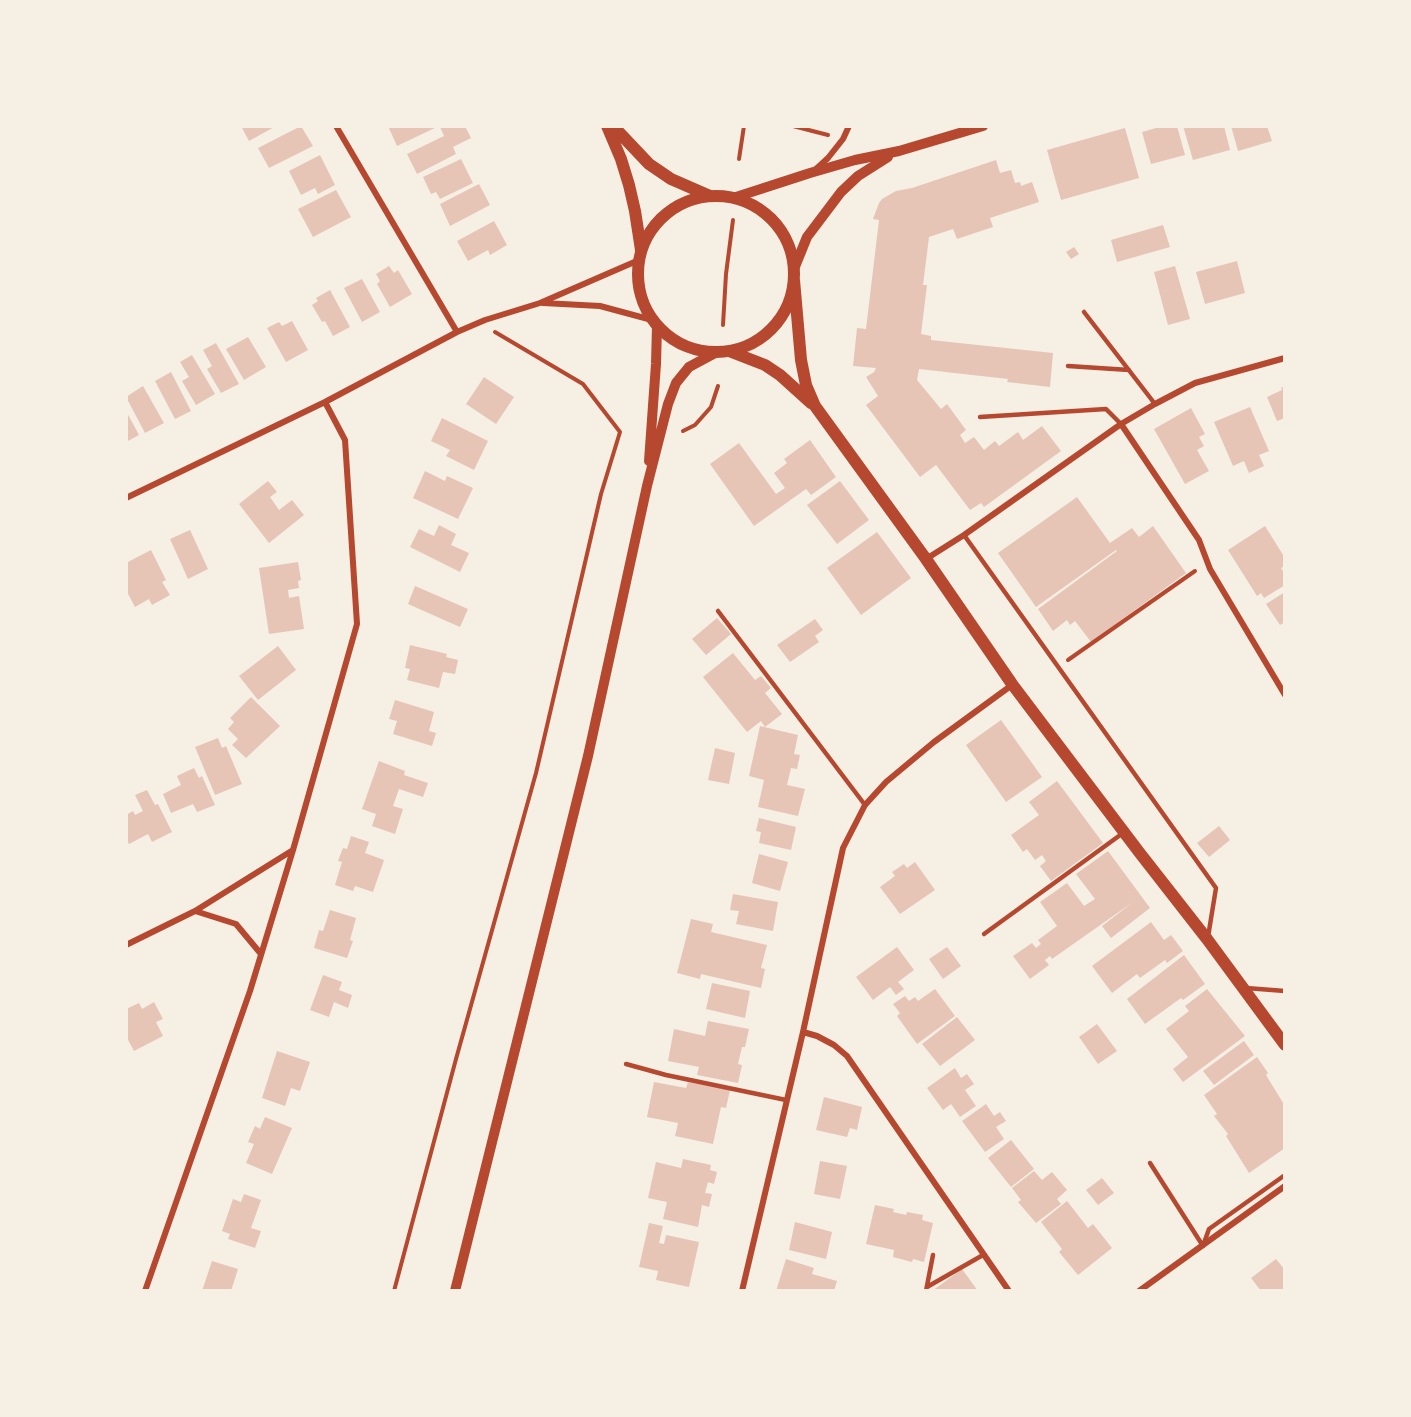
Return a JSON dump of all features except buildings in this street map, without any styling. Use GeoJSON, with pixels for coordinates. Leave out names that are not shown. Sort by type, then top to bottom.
{"type":"FeatureCollection","features":[{"type":"Feature","properties":{"kind":"main road"},"geometry":{"type":"LineString","coordinates":[[607,126],[621,159],[635,211],[640,255],[638,282],[646,310],[654,323],[676,341],[701,351],[716,353],[744,347],[767,334],[782,316],[792,293],[794,275]]}},
{"type":"Feature","properties":{"kind":"main road"},"geometry":{"type":"LineString","coordinates":[[613,126],[649,164],[670,179],[711,196]]}},
{"type":"Feature","properties":{"kind":"main road"},"geometry":{"type":"LineString","coordinates":[[640,255],[645,241],[658,222],[671,210],[695,199],[711,196],[733,198],[759,209],[776,224],[789,246],[794,275],[801,360],[806,386],[815,406],[926,559],[1012,684],[1285,1045]]}},
{"type":"Feature","properties":{"kind":"main road"},"geometry":{"type":"LineString","coordinates":[[729,351],[765,365],[815,406]]}},
{"type":"Feature","properties":{"kind":"street"},"geometry":{"type":"LineString","coordinates":[[336,126],[458,332]]}},
{"type":"Feature","properties":{"kind":"street"},"geometry":{"type":"LineString","coordinates":[[810,173],[828,158],[843,139],[849,126]]}},
{"type":"Feature","properties":{"kind":"street"},"geometry":{"type":"LineString","coordinates":[[733,198],[810,173],[899,151],[983,126]]}},
{"type":"Feature","properties":{"kind":"street"},"geometry":{"type":"LineString","coordinates":[[794,275],[807,237],[841,192],[858,176],[899,151]]}},
{"type":"Feature","properties":{"kind":"street"},"geometry":{"type":"LineString","coordinates":[[126,498],[325,402],[458,332],[485,320],[540,303],[640,255]]}},
{"type":"Feature","properties":{"kind":"street"},"geometry":{"type":"LineString","coordinates":[[540,303],[600,306],[654,323],[656,364],[647,486]]}},
{"type":"Feature","properties":{"kind":"street"},"geometry":{"type":"LineString","coordinates":[[455,1291],[588,756],[647,486],[668,404],[676,383],[689,367],[716,353]]}},
{"type":"Feature","properties":{"kind":"street"},"geometry":{"type":"LineString","coordinates":[[926,559],[1122,424],[1155,404],[1195,383],[1285,358]]}},
{"type":"Feature","properties":{"kind":"street"},"geometry":{"type":"LineString","coordinates":[[145,1291],[261,954],[294,850],[357,624],[345,441],[325,402]]}},
{"type":"Feature","properties":{"kind":"street"},"geometry":{"type":"LineString","coordinates":[[1122,424],[1199,540],[1207,563],[1285,695]]}},
{"type":"Feature","properties":{"kind":"street"},"geometry":{"type":"LineString","coordinates":[[742,1291],[803,1032],[843,848],[866,805],[886,782],[934,742],[1012,684]]}},
{"type":"Feature","properties":{"kind":"street"},"geometry":{"type":"LineString","coordinates":[[126,945],[195,911],[294,850]]}},
{"type":"Feature","properties":{"kind":"street"},"geometry":{"type":"LineString","coordinates":[[195,911],[236,924],[261,954]]}},
{"type":"Feature","properties":{"kind":"street"},"geometry":{"type":"LineString","coordinates":[[803,1032],[834,1045],[847,1056],[1009,1291]]}},
{"type":"Feature","properties":{"kind":"street"},"geometry":{"type":"LineString","coordinates":[[1139,1291],[1285,1186]]}},
{"type":"Feature","properties":{"kind":"lane"},"geometry":{"type":"LineString","coordinates":[[1084,312],[1155,404]]}},
{"type":"Feature","properties":{"kind":"lane"},"geometry":{"type":"LineString","coordinates":[[1068,366],[1129,370]]}},
{"type":"Feature","properties":{"kind":"lane"},"geometry":{"type":"LineString","coordinates":[[980,417],[1106,410],[1122,424]]}},
{"type":"Feature","properties":{"kind":"lane"},"geometry":{"type":"LineString","coordinates":[[964,535],[1216,888],[1207,939]]}},
{"type":"Feature","properties":{"kind":"lane"},"geometry":{"type":"LineString","coordinates":[[718,611],[866,805]]}},
{"type":"Feature","properties":{"kind":"lane"},"geometry":{"type":"LineString","coordinates":[[984,934],[1124,833]]}},
{"type":"Feature","properties":{"kind":"lane"},"geometry":{"type":"LineString","coordinates":[[1243,987],[1285,991]]}},
{"type":"Feature","properties":{"kind":"lane"},"geometry":{"type":"LineString","coordinates":[[626,1064],[666,1075],[786,1100]]}},
{"type":"Feature","properties":{"kind":"lane"},"geometry":{"type":"LineString","coordinates":[[1150,1163],[1203,1246]]}},
{"type":"Feature","properties":{"kind":"lane"},"geometry":{"type":"LineString","coordinates":[[1203,1246],[1209,1229],[1285,1175]]}},
{"type":"Feature","properties":{"kind":"lane"},"geometry":{"type":"LineString","coordinates":[[926,1289],[933,1255]]}},
{"type":"Feature","properties":{"kind":"lane"},"geometry":{"type":"LineString","coordinates":[[926,1289],[983,1255]]}},
{"type":"Feature","properties":{"kind":"path"},"geometry":{"type":"LineString","coordinates":[[739,159],[744,126]]}},
{"type":"Feature","properties":{"kind":"path"},"geometry":{"type":"LineString","coordinates":[[793,126],[843,139]]}},
{"type":"Feature","properties":{"kind":"path"},"geometry":{"type":"LineString","coordinates":[[723,325],[732,220]]}},
{"type":"Feature","properties":{"kind":"path"},"geometry":{"type":"LineString","coordinates":[[394,1291],[536,773],[601,494],[620,432],[583,384],[492,330],[485,320]]}},
{"type":"Feature","properties":{"kind":"path"},"geometry":{"type":"LineString","coordinates":[[683,431],[695,424],[711,406],[718,386]]}},
{"type":"Feature","properties":{"kind":"path"},"geometry":{"type":"LineString","coordinates":[[1058,667],[1207,563]]}}]}
